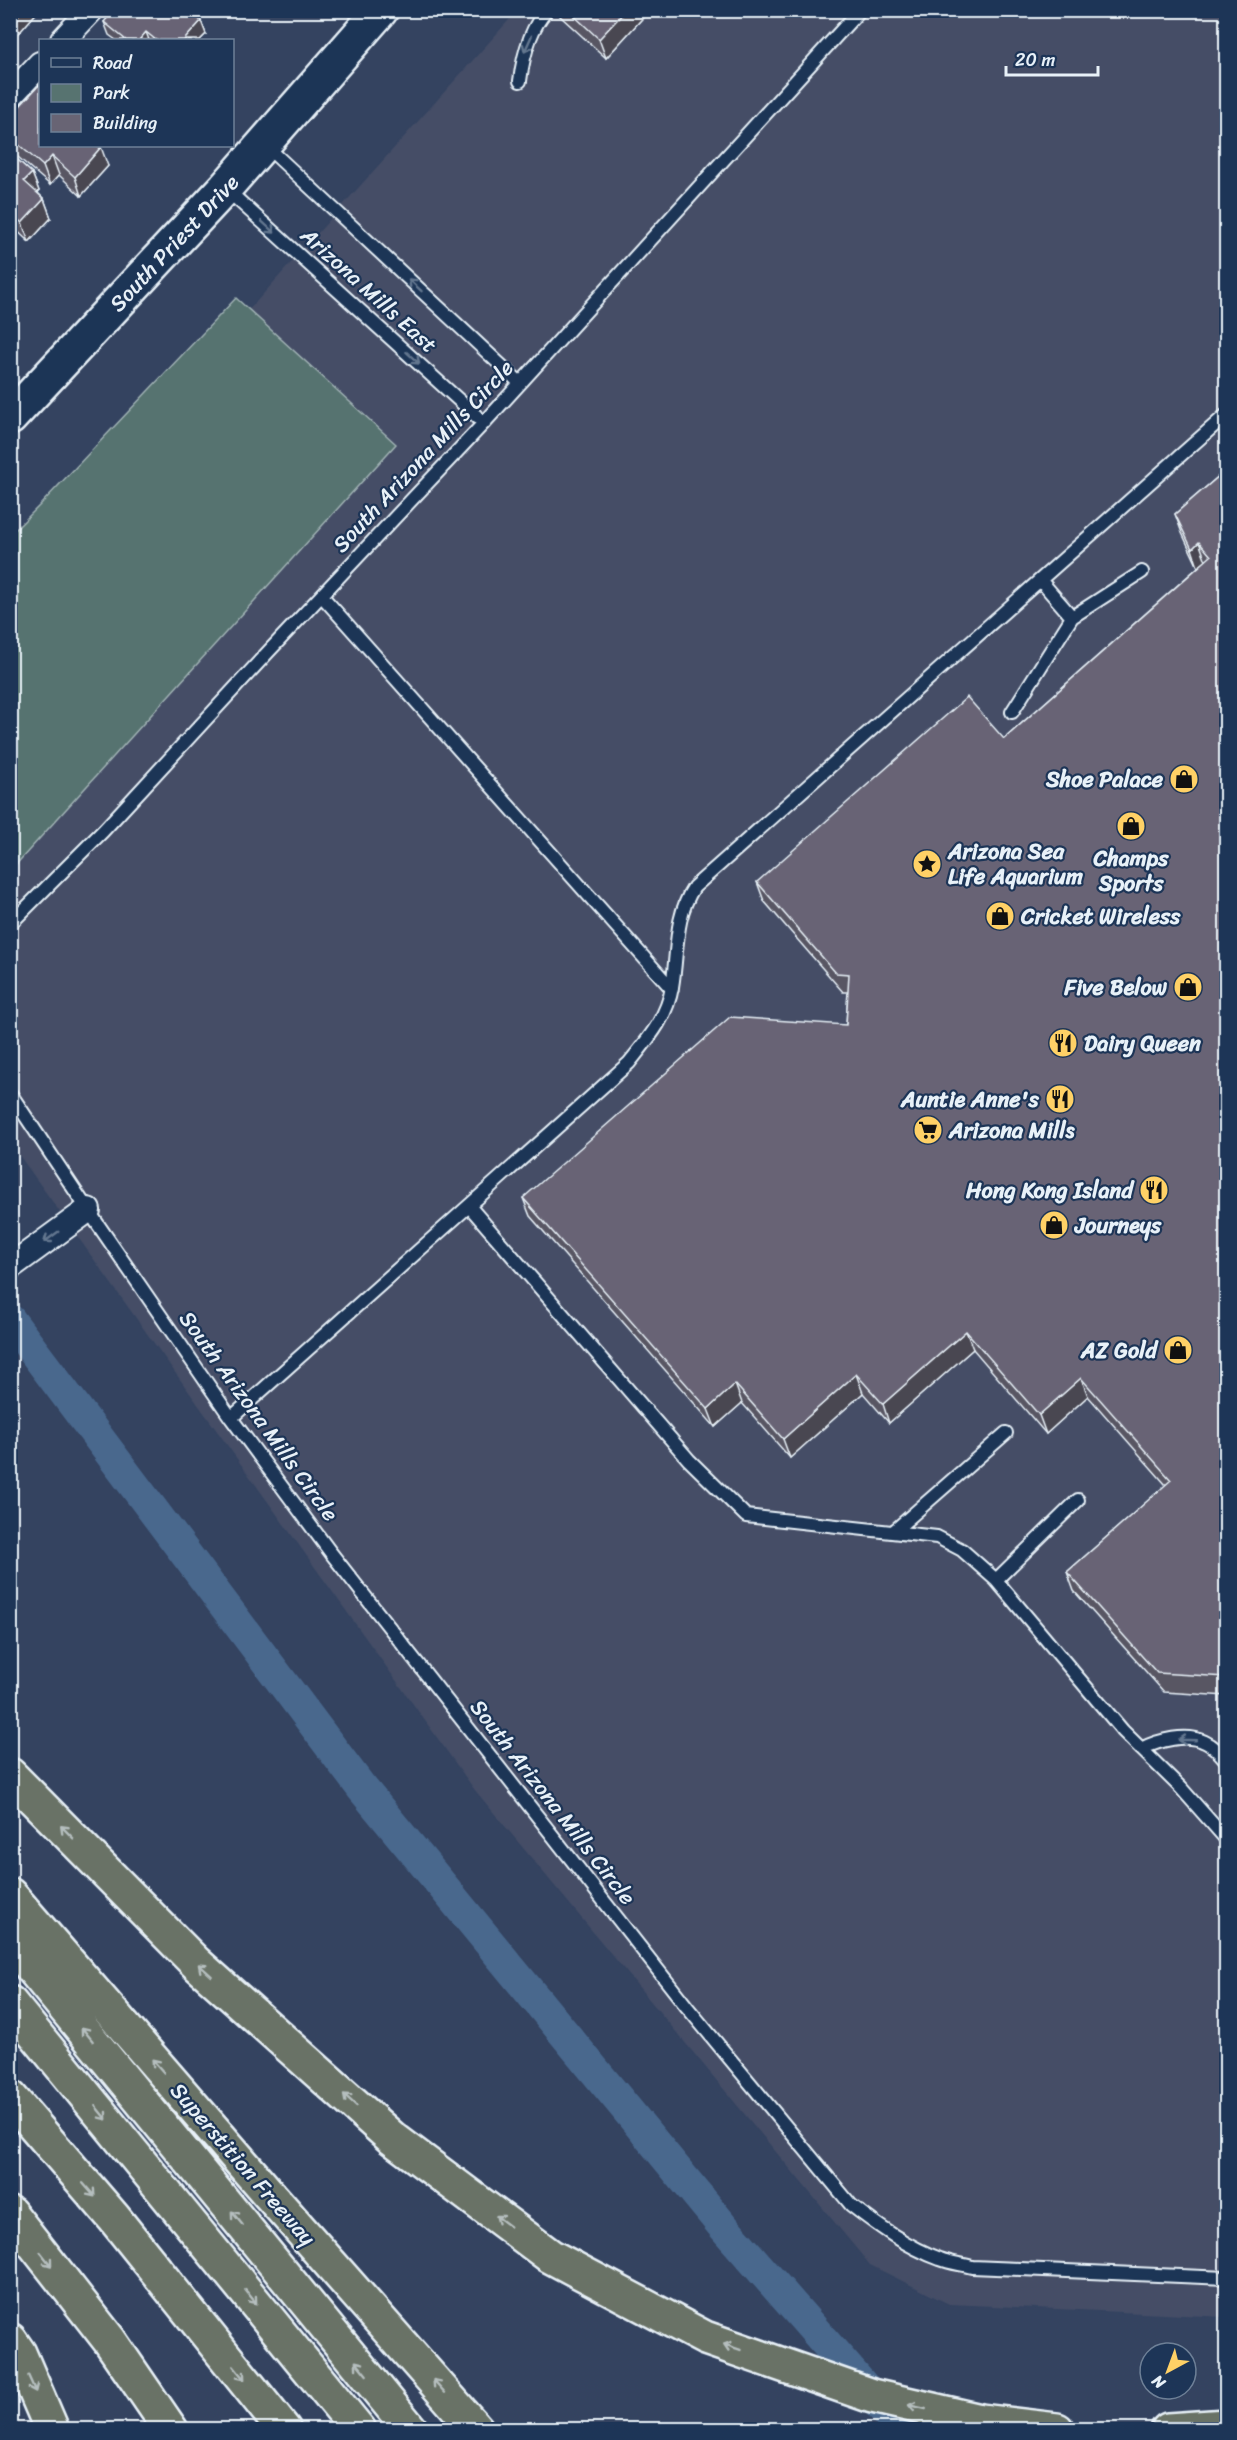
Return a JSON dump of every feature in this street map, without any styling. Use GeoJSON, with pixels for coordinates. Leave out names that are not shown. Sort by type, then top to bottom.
{"type":"FeatureCollection","features":[{"type":"Feature","properties":{"kind":"highway"},"geometry":{"type":"LineString","coordinates":[[10,1775],[196,1963],[392,2138],[550,2256],[705,2338],[872,2397],[981,2421],[1057,2430]]}},
{"type":"Feature","properties":{"kind":"highway","name":"Superstition Freeway"},"geometry":{"type":"LineString","coordinates":[[10,1895],[477,2430]]}},
{"type":"Feature","properties":{"kind":"highway"},"geometry":{"type":"LineString","coordinates":[[10,1941],[411,2430]]}},
{"type":"Feature","properties":{"kind":"highway"},"geometry":{"type":"LineString","coordinates":[[10,2003],[359,2430]]}},
{"type":"Feature","properties":{"kind":"highway"},"geometry":{"type":"LineString","coordinates":[[10,2097],[121,2227],[284,2430]]}},
{"type":"Feature","properties":{"kind":"highway"},"geometry":{"type":"LineString","coordinates":[[10,2213],[110,2342],[171,2430]]}},
{"type":"Feature","properties":{"kind":"highway"},"geometry":{"type":"LineString","coordinates":[[10,2340],[52,2430]]}},
{"type":"Feature","properties":{"kind":"highway"},"geometry":{"type":"LineString","coordinates":[[1168,2430],[1227,2426]]}},
{"type":"Feature","properties":{"kind":"main road","name":"South Priest Drive"},"geometry":{"type":"LineString","coordinates":[[15,406],[225,188],[381,10]]}},
{"type":"Feature","properties":{"kind":"street"},"geometry":{"type":"LineString","coordinates":[[64,39],[91,10]]}},
{"type":"Feature","properties":{"kind":"street"},"geometry":{"type":"LineString","coordinates":[[14,87],[39,65]]}},
{"type":"Feature","properties":{"kind":"street"},"geometry":{"type":"LineString","coordinates":[[13,1265],[88,1210]]}},
{"type":"Feature","properties":{"kind":"lane"},"geometry":{"type":"LineString","coordinates":[[520,81],[523,57],[540,18],[547,10]]}},
{"type":"Feature","properties":{"kind":"lane","name":"South Arizona Mills Circle"},"geometry":{"type":"LineString","coordinates":[[10,924],[104,831],[484,423],[860,10]]}},
{"type":"Feature","properties":{"kind":"lane","name":"Arizona Mills East"},"geometry":{"type":"LineString","coordinates":[[264,144],[519,382]]}},
{"type":"Feature","properties":{"kind":"lane","name":"Arizona Mills East"},"geometry":{"type":"LineString","coordinates":[[225,188],[484,423]]}},
{"type":"Feature","properties":{"kind":"lane"},"geometry":{"type":"LineString","coordinates":[[231,1418],[629,1063],[658,1027],[672,989],[678,927],[687,898],[694,887],[1227,415]]}},
{"type":"Feature","properties":{"kind":"lane"},"geometry":{"type":"LineString","coordinates":[[1012,712],[1072,617],[1142,572]]}},
{"type":"Feature","properties":{"kind":"lane"},"geometry":{"type":"LineString","coordinates":[[1040,580],[1072,617]]}},
{"type":"Feature","properties":{"kind":"lane"},"geometry":{"type":"LineString","coordinates":[[322,596],[672,989]]}},
{"type":"Feature","properties":{"kind":"lane","name":"South Arizona Mills Circle"},"geometry":{"type":"LineString","coordinates":[[10,1093],[231,1418],[332,1553],[483,1749],[709,2034],[851,2205],[877,2225],[904,2241],[940,2259],[972,2267],[1227,2278]]}},
{"type":"Feature","properties":{"kind":"lane"},"geometry":{"type":"LineString","coordinates":[[469,1206],[689,1460],[746,1516],[937,1537],[962,1550],[996,1580],[1070,1670],[1227,1839]]}},
{"type":"Feature","properties":{"kind":"lane"},"geometry":{"type":"LineString","coordinates":[[894,1531],[1006,1433]]}},
{"type":"Feature","properties":{"kind":"lane"},"geometry":{"type":"LineString","coordinates":[[996,1580],[1078,1500]]}},
{"type":"Feature","properties":{"kind":"lane"},"geometry":{"type":"LineString","coordinates":[[1141,1749],[1159,1740],[1204,1741],[1227,1760]]}},
{"type":"Feature","properties":{"kind":"shaded area","name":"Arizona Mills"},"geometry":{"type":"Polygon","coordinates":[[[517,11],[1226,11],[1226,2317],[949,2304],[870,2265],[474,1789],[11,1144],[11,575],[517,11]]]}},
{"type":"Feature","properties":{"kind":"green space"},"geometry":{"type":"Polygon","coordinates":[[[236,298],[396,444],[11,870],[11,534],[236,298]]]}},
{"type":"Feature","properties":{"kind":"building"},"geometry":{"type":"Polygon","coordinates":[[[10,10],[22,10],[14,20],[10,17],[10,10]]]}},
{"type":"Feature","properties":{"kind":"building"},"geometry":{"type":"Polygon","coordinates":[[[114,10],[188,10],[201,21],[185,39],[155,39],[146,32],[140,39],[125,39],[104,22],[114,10]]]}},
{"type":"Feature","properties":{"kind":"building"},"geometry":{"type":"Polygon","coordinates":[[[568,10],[626,10],[599,39],[568,10]]]}},
{"type":"Feature","properties":{"kind":"building"},"geometry":{"type":"Polygon","coordinates":[[[39,85],[39,147],[101,147],[75,177],[52,156],[43,166],[10,137],[10,117],[39,85]]]}},
{"type":"Feature","properties":{"kind":"building"},"geometry":{"type":"Polygon","coordinates":[[[10,153],[32,173],[24,181],[44,199],[22,223],[10,212],[10,153]]]}},
{"type":"Feature","properties":{"kind":"building","name":"Arizona Mills"},"geometry":{"type":"Polygon","coordinates":[[[1227,469],[1227,1677],[1157,1673],[1067,1572],[1171,1480],[1081,1378],[1039,1415],[966,1331],[883,1404],[856,1374],[783,1439],[735,1384],[708,1409],[523,1198],[730,1017],[846,1025],[849,974],[836,973],[757,882],[967,697],[1004,739],[1211,556],[1199,542],[1192,549],[1175,514],[1227,469]]]}},
{"type":"Feature","properties":{"kind":"waterway"},"geometry":{"type":"LineString","coordinates":[[10,1320],[361,1787],[722,2225],[902,2430]]}},
{"type":"Feature","properties":{"kind":"place","name":"Shoe Palace"},"geometry":{"type":"Point","coordinates":[1184,779]}},
{"type":"Feature","properties":{"kind":"place","name":"Champs Sports"},"geometry":{"type":"Point","coordinates":[1131,826]}},
{"type":"Feature","properties":{"kind":"place","name":"Arizona Sea Life Aquarium"},"geometry":{"type":"Point","coordinates":[927,864]}},
{"type":"Feature","properties":{"kind":"place","name":"Cricket Wireless"},"geometry":{"type":"Point","coordinates":[1000,916]}},
{"type":"Feature","properties":{"kind":"place","name":"Five Below"},"geometry":{"type":"Point","coordinates":[1188,987]}},
{"type":"Feature","properties":{"kind":"place","name":"Dairy Queen"},"geometry":{"type":"Point","coordinates":[1063,1043]}},
{"type":"Feature","properties":{"kind":"place","name":"Auntie Anne's"},"geometry":{"type":"Point","coordinates":[1060,1099]}},
{"type":"Feature","properties":{"kind":"place","name":"Arizona Mills"},"geometry":{"type":"Point","coordinates":[928,1130]}},
{"type":"Feature","properties":{"kind":"place","name":"Hong Kong Island"},"geometry":{"type":"Point","coordinates":[1154,1190]}},
{"type":"Feature","properties":{"kind":"place","name":"Journeys"},"geometry":{"type":"Point","coordinates":[1054,1225]}},
{"type":"Feature","properties":{"kind":"place","name":"AZ Gold"},"geometry":{"type":"Point","coordinates":[1178,1350]}}]}
